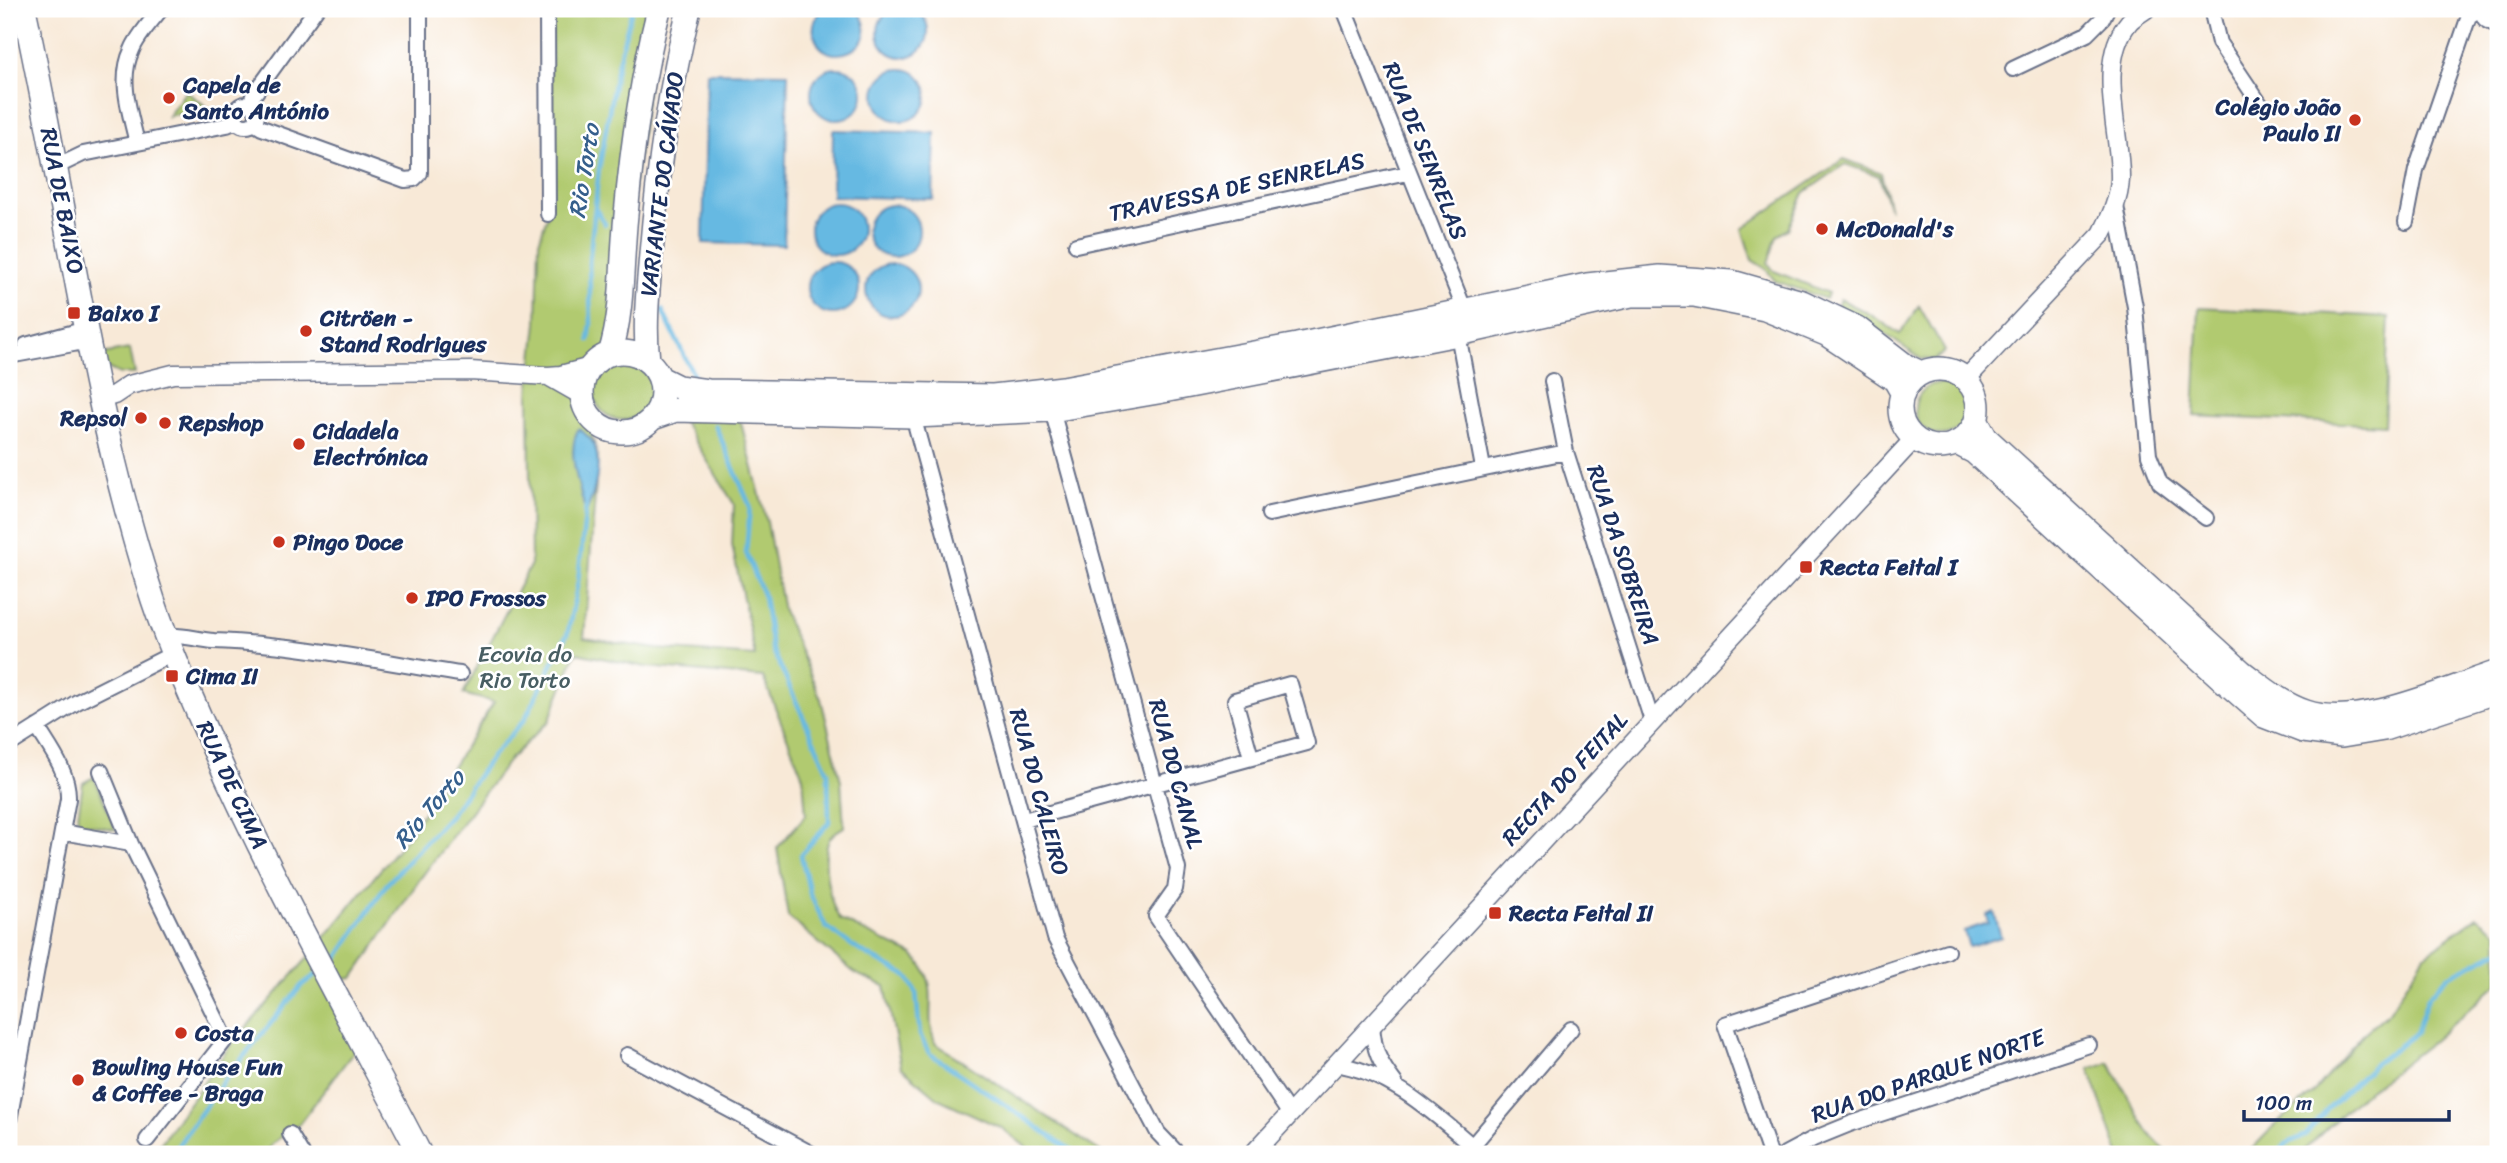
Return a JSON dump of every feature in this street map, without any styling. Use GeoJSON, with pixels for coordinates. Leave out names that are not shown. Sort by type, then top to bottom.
{"type":"FeatureCollection","features":[{"type":"Feature","properties":{"kind":"main road","name":"VARIANTE DO CÁVADO"},"geometry":{"type":"LineString","coordinates":[[600,360],[617,322],[638,109],[659,9]]}},
{"type":"Feature","properties":{"kind":"main road","name":"VARIANTE DO CÁVADO"},"geometry":{"type":"LineString","coordinates":[[654,370],[646,324],[658,177],[667,115],[689,9]]}},
{"type":"Feature","properties":{"kind":"main road","name":"RUA DE BAIXO"},"geometry":{"type":"LineString","coordinates":[[24,10],[99,391]]}},
{"type":"Feature","properties":{"kind":"main road"},"geometry":{"type":"LineString","coordinates":[[1903,394],[1895,380],[1826,334],[1765,309],[1694,295],[1631,295],[1458,334],[1052,410],[913,416],[676,410],[653,418],[632,431],[620,432],[597,423],[589,414],[582,398],[582,387],[600,360],[623,352],[637,354],[678,387],[708,391],[993,396],[1155,373],[1587,285],[1660,277],[1732,282],[1802,302],[1857,328],[1906,366],[1921,373]]}},
{"type":"Feature","properties":{"kind":"main road"},"geometry":{"type":"LineString","coordinates":[[1977,422],[1958,443],[1935,447],[1914,439],[1901,418],[1903,394],[1907,386],[1921,373],[1933,370],[1945,369],[1966,379],[1978,399],[1977,422],[1986,438],[2242,672],[2280,701],[2307,713],[2341,718],[2374,714],[2498,672]]}},
{"type":"Feature","properties":{"kind":"main road"},"geometry":{"type":"LineString","coordinates":[[653,418],[662,399],[654,370]]}},
{"type":"Feature","properties":{"kind":"main road","name":"RUA DE CIMA"},"geometry":{"type":"LineString","coordinates":[[99,391],[122,496],[148,586],[171,650],[247,821],[313,953],[420,1154]]}},
{"type":"Feature","properties":{"kind":"main road"},"geometry":{"type":"LineString","coordinates":[[1958,443],[1974,452],[2264,716],[2303,731],[2342,736],[2384,729],[2498,691]]}},
{"type":"Feature","properties":{"kind":"street"},"geometry":{"type":"LineString","coordinates":[[137,143],[125,90],[126,66],[132,48],[161,9]]}},
{"type":"Feature","properties":{"kind":"street"},"geometry":{"type":"LineString","coordinates":[[250,104],[253,96],[316,9]]}},
{"type":"Feature","properties":{"kind":"street"},"geometry":{"type":"LineString","coordinates":[[254,122],[262,128],[405,180],[414,179],[420,173],[420,9]]}},
{"type":"Feature","properties":{"kind":"street"},"geometry":{"type":"LineString","coordinates":[[547,9],[548,214]]}},
{"type":"Feature","properties":{"kind":"street","name":"RUA DE SENRELAS"},"geometry":{"type":"LineString","coordinates":[[1344,9],[1465,311]]}},
{"type":"Feature","properties":{"kind":"street"},"geometry":{"type":"LineString","coordinates":[[2013,69],[2087,34],[2102,19],[2107,9]]}},
{"type":"Feature","properties":{"kind":"street"},"geometry":{"type":"LineString","coordinates":[[1966,379],[2102,234],[2116,206],[2120,179],[2111,80],[2114,51],[2128,15],[2146,9]]}},
{"type":"Feature","properties":{"kind":"street"},"geometry":{"type":"LineString","coordinates":[[2211,9],[2219,43],[2260,104]]}},
{"type":"Feature","properties":{"kind":"street"},"geometry":{"type":"LineString","coordinates":[[2406,222],[2416,170],[2469,16],[2480,9],[2485,19],[2498,26]]}},
{"type":"Feature","properties":{"kind":"street"},"geometry":{"type":"LineString","coordinates":[[243,104],[250,104],[257,112],[254,122],[245,126],[236,121],[234,114],[243,104]]}},
{"type":"Feature","properties":{"kind":"street"},"geometry":{"type":"LineString","coordinates":[[54,158],[227,125],[236,121]]}},
{"type":"Feature","properties":{"kind":"street","name":"TRAVESSA DE SENRELAS"},"geometry":{"type":"LineString","coordinates":[[1076,245],[1408,173]]}},
{"type":"Feature","properties":{"kind":"street"},"geometry":{"type":"LineString","coordinates":[[2116,206],[2135,307],[2148,455],[2160,483],[2206,518]]}},
{"type":"Feature","properties":{"kind":"street"},"geometry":{"type":"LineString","coordinates":[[1458,334],[1483,468]]}},
{"type":"Feature","properties":{"kind":"street"},"geometry":{"type":"LineString","coordinates":[[9,350],[87,335]]}},
{"type":"Feature","properties":{"kind":"street"},"geometry":{"type":"LineString","coordinates":[[9,356],[87,335]]}},
{"type":"Feature","properties":{"kind":"street"},"geometry":{"type":"LineString","coordinates":[[99,391],[173,374],[470,371],[548,376],[561,375],[600,360]]}},
{"type":"Feature","properties":{"kind":"street"},"geometry":{"type":"LineString","coordinates":[[548,376],[582,398]]}},
{"type":"Feature","properties":{"kind":"street"},"geometry":{"type":"LineString","coordinates":[[1552,381],[1566,452]]}},
{"type":"Feature","properties":{"kind":"street","name":"RUA DO CANAL"},"geometry":{"type":"LineString","coordinates":[[1052,410],[1178,869],[1175,889],[1156,916],[1289,1113]]}},
{"type":"Feature","properties":{"kind":"street","name":"RUA DO CALEIRO"},"geometry":{"type":"LineString","coordinates":[[913,416],[1055,938],[1158,1133],[1178,1154]]}},
{"type":"Feature","properties":{"kind":"street","name":"RECTA DO FEITAL"},"geometry":{"type":"LineString","coordinates":[[1252,1154],[1914,439]]}},
{"type":"Feature","properties":{"kind":"street","name":"RUA DA SOBREIRA"},"geometry":{"type":"LineString","coordinates":[[1269,514],[1566,452],[1653,721]]}},
{"type":"Feature","properties":{"kind":"street"},"geometry":{"type":"LineString","coordinates":[[171,650],[174,635],[201,640],[265,643],[460,674]]}},
{"type":"Feature","properties":{"kind":"street"},"geometry":{"type":"LineString","coordinates":[[9,745],[77,702],[171,650],[190,650],[201,640]]}},
{"type":"Feature","properties":{"kind":"street"},"geometry":{"type":"LineString","coordinates":[[1024,820],[1307,743],[1290,684],[1235,700],[1251,757]]}},
{"type":"Feature","properties":{"kind":"street"},"geometry":{"type":"LineString","coordinates":[[9,1121],[68,786],[65,774],[37,727]]}},
{"type":"Feature","properties":{"kind":"street"},"geometry":{"type":"LineString","coordinates":[[101,771],[131,844],[226,1039],[147,1140]]}},
{"type":"Feature","properties":{"kind":"street"},"geometry":{"type":"LineString","coordinates":[[62,832],[131,844]]}},
{"type":"Feature","properties":{"kind":"street"},"geometry":{"type":"LineString","coordinates":[[1770,1154],[1725,1024],[1947,951]]}},
{"type":"Feature","properties":{"kind":"street"},"geometry":{"type":"LineString","coordinates":[[1373,1025],[1374,1045],[1381,1065],[1403,1092]]}},
{"type":"Feature","properties":{"kind":"street"},"geometry":{"type":"LineString","coordinates":[[1334,1064],[1354,1066],[1403,1092],[1477,1150],[1571,1028]]}},
{"type":"Feature","properties":{"kind":"street","name":"RUA DO PARQUE NORTE"},"geometry":{"type":"LineString","coordinates":[[1785,1154],[1850,1124],[2088,1045]]}},
{"type":"Feature","properties":{"kind":"street"},"geometry":{"type":"LineString","coordinates":[[627,1055],[812,1154]]}},
{"type":"Feature","properties":{"kind":"street"},"geometry":{"type":"LineString","coordinates":[[290,1134],[302,1154]]}},
{"type":"Feature","properties":{"kind":"green space","name":"Ecovia do Rio Torto"},"geometry":{"type":"Polygon","coordinates":[[[547,9],[659,9],[610,354],[591,367],[561,375],[582,398],[598,457],[584,638],[657,649],[755,656],[732,545],[734,504],[676,410],[738,411],[767,522],[783,611],[821,699],[841,781],[844,827],[830,838],[826,855],[827,880],[837,914],[841,920],[913,955],[928,977],[930,1019],[935,1043],[1104,1154],[1035,1154],[1002,1128],[939,1099],[901,1067],[885,986],[856,974],[788,917],[777,848],[806,815],[803,777],[763,677],[646,667],[576,653],[549,721],[510,759],[420,879],[353,978],[328,981],[361,1042],[299,1124],[273,1143],[264,1154],[153,1154],[229,1047],[313,952],[408,836],[494,702],[463,694],[531,564],[529,394],[537,323],[539,242],[548,213],[547,9]],[[579,429],[573,452],[586,511],[594,494],[593,442],[579,429]]]}},
{"type":"Feature","properties":{"kind":"green space"},"geometry":{"type":"Polygon","coordinates":[[[186,91],[220,117],[202,120],[199,110],[168,116],[186,91]]]}},
{"type":"Feature","properties":{"kind":"green space"},"geometry":{"type":"Polygon","coordinates":[[[1844,159],[1881,173],[1890,210],[1879,176],[1845,164],[1804,193],[1788,229],[1777,236],[1768,263],[1774,271],[1828,293],[1826,299],[1775,281],[1766,269],[1752,260],[1742,229],[1844,159]]]}},
{"type":"Feature","properties":{"kind":"green space"},"geometry":{"type":"Polygon","coordinates":[[[1840,299],[1870,314],[1900,334],[1919,306],[1945,351],[1935,360],[1921,359],[1872,325],[1837,306],[1840,299]]]}},
{"type":"Feature","properties":{"kind":"green space"},"geometry":{"type":"Polygon","coordinates":[[[2199,307],[2389,317],[2384,425],[2194,416],[2199,307]]]}},
{"type":"Feature","properties":{"kind":"green space"},"geometry":{"type":"Polygon","coordinates":[[[130,349],[135,374],[120,374],[107,368],[102,354],[130,349]]]}},
{"type":"Feature","properties":{"kind":"green space"},"geometry":{"type":"Polygon","coordinates":[[[617,362],[629,362],[644,370],[652,385],[652,397],[644,412],[629,420],[617,420],[602,412],[594,397],[594,385],[602,370],[617,362]]]}},
{"type":"Feature","properties":{"kind":"green space"},"geometry":{"type":"Polygon","coordinates":[[[1941,383],[1951,385],[1959,391],[1965,399],[1965,419],[1959,427],[1951,433],[1941,435],[1931,433],[1923,427],[1917,419],[1915,409],[1917,399],[1923,391],[1931,385],[1941,383]]]}},
{"type":"Feature","properties":{"kind":"green space"},"geometry":{"type":"Polygon","coordinates":[[[94,777],[116,830],[77,822],[83,783],[94,777]]]}},
{"type":"Feature","properties":{"kind":"green space"},"geometry":{"type":"Polygon","coordinates":[[[2477,917],[2498,932],[2498,983],[2434,1040],[2353,1103],[2300,1154],[2247,1154],[2274,1126],[2312,1094],[2362,1035],[2389,1012],[2425,955],[2477,917]]]}},
{"type":"Feature","properties":{"kind":"green space"},"geometry":{"type":"Polygon","coordinates":[[[2109,1062],[2147,1131],[2169,1154],[2119,1154],[2089,1069],[2109,1062]]]}},
{"type":"Feature","properties":{"kind":"water"},"geometry":{"type":"Polygon","coordinates":[[[903,7],[921,14],[928,32],[921,50],[903,57],[885,50],[878,32],[885,14],[903,7]]]}},
{"type":"Feature","properties":{"kind":"water"},"geometry":{"type":"Polygon","coordinates":[[[823,9],[856,9],[864,23],[865,35],[859,44],[850,51],[839,54],[828,52],[819,46],[814,26],[823,9]]]}},
{"type":"Feature","properties":{"kind":"water"},"geometry":{"type":"Polygon","coordinates":[[[837,68],[847,70],[855,76],[861,84],[861,104],[855,112],[847,118],[837,120],[827,118],[819,112],[813,104],[811,94],[813,84],[819,76],[827,70],[837,68]]]}},
{"type":"Feature","properties":{"kind":"water"},"geometry":{"type":"Polygon","coordinates":[[[901,69],[911,71],[919,77],[925,85],[925,105],[919,113],[911,119],[901,121],[891,119],[883,113],[877,105],[875,95],[877,85],[883,77],[891,71],[901,69]]]}},
{"type":"Feature","properties":{"kind":"water"},"geometry":{"type":"Polygon","coordinates":[[[707,72],[788,73],[784,245],[703,243],[707,72]]]}},
{"type":"Feature","properties":{"kind":"water"},"geometry":{"type":"Polygon","coordinates":[[[833,130],[935,133],[933,199],[832,196],[833,130]]]}},
{"type":"Feature","properties":{"kind":"water"},"geometry":{"type":"Polygon","coordinates":[[[836,203],[846,205],[854,211],[860,219],[860,239],[854,247],[846,253],[836,255],[826,253],[818,247],[812,239],[810,229],[812,219],[818,211],[826,205],[836,203]]]}},
{"type":"Feature","properties":{"kind":"water"},"geometry":{"type":"Polygon","coordinates":[[[893,205],[903,207],[911,213],[917,221],[917,241],[911,249],[903,255],[893,257],[883,255],[875,249],[869,241],[867,231],[869,221],[875,213],[883,207],[893,205]]]}},
{"type":"Feature","properties":{"kind":"water"},"geometry":{"type":"Polygon","coordinates":[[[833,262],[843,264],[851,270],[857,278],[857,298],[851,306],[843,312],[833,314],[823,312],[815,306],[809,298],[807,288],[809,278],[815,270],[823,264],[833,262]]]}},
{"type":"Feature","properties":{"kind":"water"},"geometry":{"type":"Polygon","coordinates":[[[892,264],[902,266],[910,272],[916,280],[916,300],[910,308],[902,314],[892,316],[882,314],[874,308],[868,300],[866,290],[868,280],[874,272],[882,266],[892,264]]]}},
{"type":"Feature","properties":{"kind":"water"},"geometry":{"type":"Polygon","coordinates":[[[579,428],[595,448],[598,466],[586,513],[573,458],[575,437],[579,428]]]}},
{"type":"Feature","properties":{"kind":"water"},"geometry":{"type":"Polygon","coordinates":[[[1994,912],[2001,937],[1969,947],[1964,931],[1988,923],[1986,915],[1994,912]]]}},
{"type":"Feature","properties":{"kind":"waterway","name":"Rio Torto"},"geometry":{"type":"LineString","coordinates":[[589,340],[589,263],[599,169],[617,66],[632,9]]}},
{"type":"Feature","properties":{"kind":"waterway"},"geometry":{"type":"LineString","coordinates":[[595,208],[605,224]]}},
{"type":"Feature","properties":{"kind":"waterway"},"geometry":{"type":"LineString","coordinates":[[662,310],[694,376]]}},
{"type":"Feature","properties":{"kind":"waterway"},"geometry":{"type":"LineString","coordinates":[[715,425],[750,506],[746,553],[764,597],[772,648],[828,772],[829,822],[801,855],[810,894],[826,927],[860,951],[907,976],[916,992],[920,1035],[929,1053],[1077,1154]]}},
{"type":"Feature","properties":{"kind":"waterway","name":"Rio Torto"},"geometry":{"type":"LineString","coordinates":[[328,966],[336,960],[386,885],[451,814],[492,756],[525,719],[568,632],[578,582],[586,506]]}},
{"type":"Feature","properties":{"kind":"waterway"},"geometry":{"type":"LineString","coordinates":[[2278,1154],[2286,1144],[2306,1135],[2326,1111],[2373,1065],[2416,1033],[2428,997],[2448,976],[2498,951]]}},
{"type":"Feature","properties":{"kind":"waterway","name":"Rio Torto"},"geometry":{"type":"LineString","coordinates":[[172,1154],[222,1083],[302,985],[318,973]]}},
{"type":"Feature","properties":{"kind":"place","name":"Capela de Santo António"},"geometry":{"type":"Point","coordinates":[169,98]}},
{"type":"Feature","properties":{"kind":"place","name":"Colégio João Paulo II"},"geometry":{"type":"Point","coordinates":[2355,120]}},
{"type":"Feature","properties":{"kind":"place","name":"McDonald's"},"geometry":{"type":"Point","coordinates":[1822,229]}},
{"type":"Feature","properties":{"kind":"place","name":"Baixo I"},"geometry":{"type":"Point","coordinates":[74,313]}},
{"type":"Feature","properties":{"kind":"place","name":"Citröen - Stand Rodrigues"},"geometry":{"type":"Point","coordinates":[306,331]}},
{"type":"Feature","properties":{"kind":"place","name":"Repsol"},"geometry":{"type":"Point","coordinates":[141,418]}},
{"type":"Feature","properties":{"kind":"place","name":"Repshop"},"geometry":{"type":"Point","coordinates":[165,423]}},
{"type":"Feature","properties":{"kind":"place","name":"Cidadela Electrónica"},"geometry":{"type":"Point","coordinates":[299,444]}},
{"type":"Feature","properties":{"kind":"place","name":"Pingo Doce"},"geometry":{"type":"Point","coordinates":[279,542]}},
{"type":"Feature","properties":{"kind":"place","name":"Recta Feital I"},"geometry":{"type":"Point","coordinates":[1806,567]}},
{"type":"Feature","properties":{"kind":"place","name":"IPO Frossos"},"geometry":{"type":"Point","coordinates":[412,598]}},
{"type":"Feature","properties":{"kind":"place","name":"Cima II"},"geometry":{"type":"Point","coordinates":[172,676]}},
{"type":"Feature","properties":{"kind":"place","name":"Recta Feital II"},"geometry":{"type":"Point","coordinates":[1495,913]}},
{"type":"Feature","properties":{"kind":"place","name":"Costa"},"geometry":{"type":"Point","coordinates":[181,1033]}},
{"type":"Feature","properties":{"kind":"place","name":"Bowling House Fun & Coffee - Braga"},"geometry":{"type":"Point","coordinates":[78,1080]}}]}
